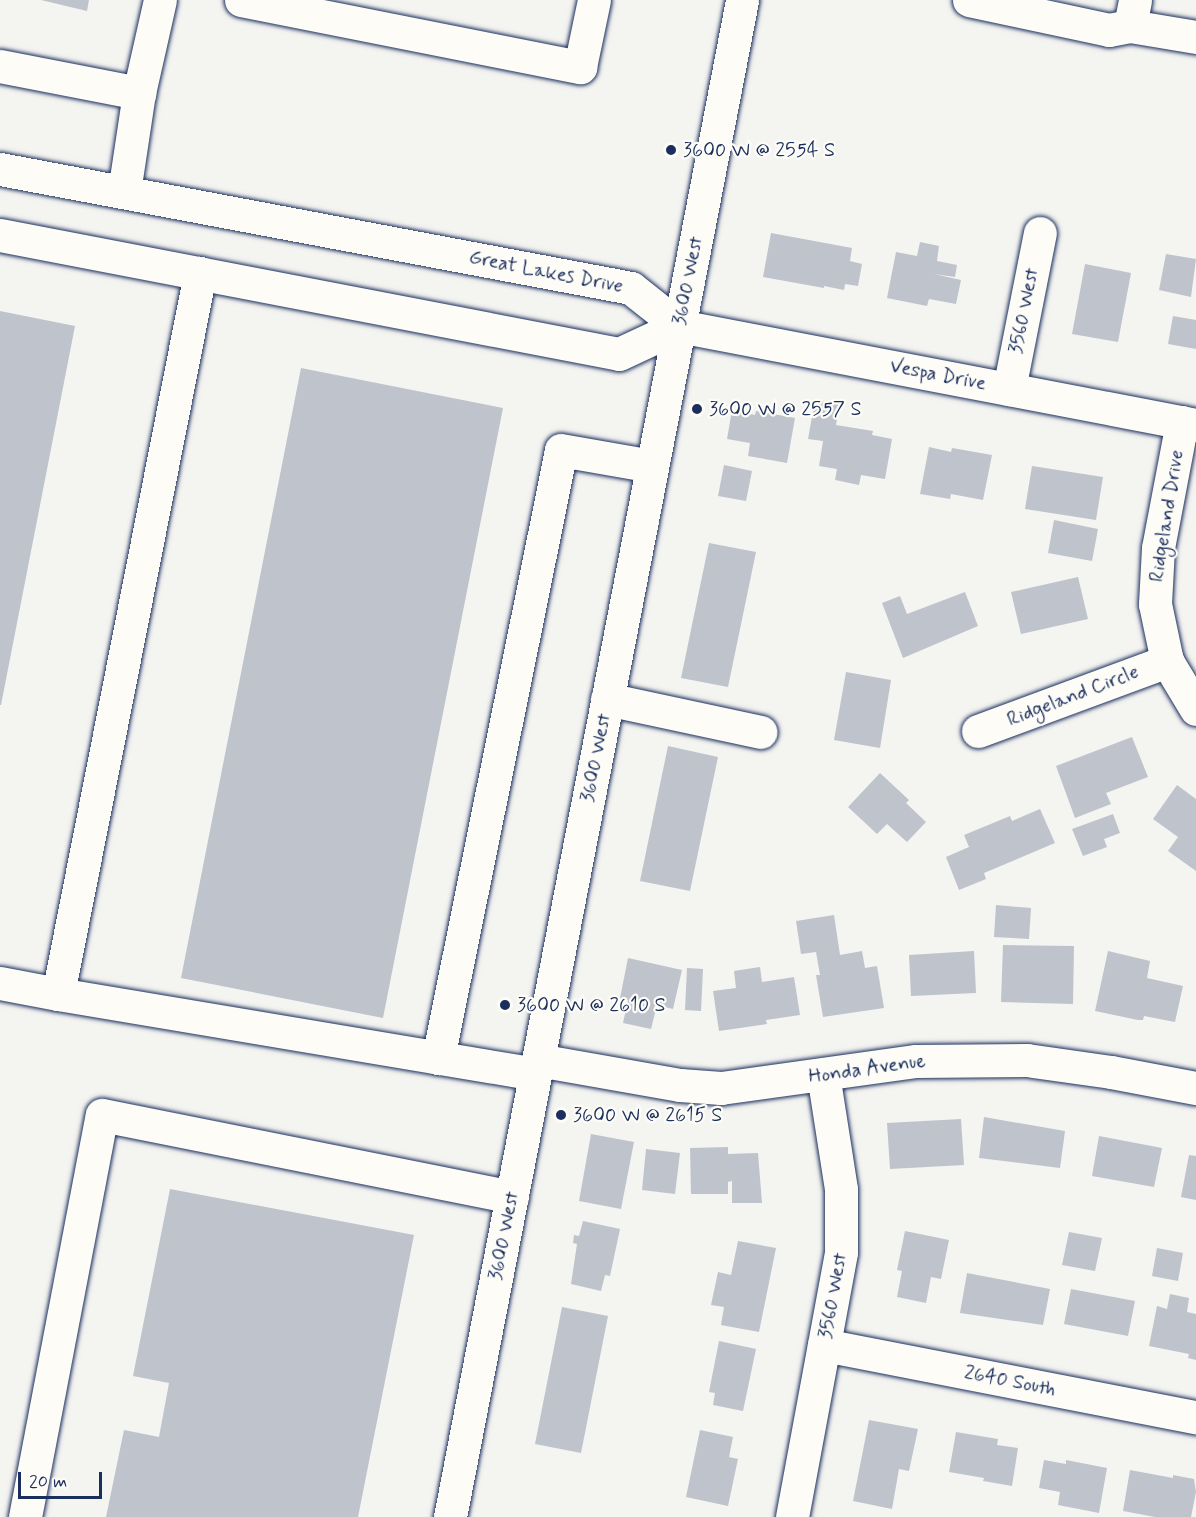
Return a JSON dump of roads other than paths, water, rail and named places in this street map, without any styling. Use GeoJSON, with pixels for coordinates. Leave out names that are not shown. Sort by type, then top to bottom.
{"type":"FeatureCollection","features":[{"type":"Feature","properties":{"kind":"street"},"geometry":{"type":"LineString","coordinates":[[124,192],[140,93],[160,0]]}},
{"type":"Feature","properties":{"kind":"street"},"geometry":{"type":"LineString","coordinates":[[241,0],[580,67],[594,0]]}},
{"type":"Feature","properties":{"kind":"street","name":"3600 West"},"geometry":{"type":"LineString","coordinates":[[457,1516],[512,1197],[742,0]]}},
{"type":"Feature","properties":{"kind":"street"},"geometry":{"type":"LineString","coordinates":[[969,0],[1044,8],[1109,30],[1132,13],[1196,37]]}},
{"type":"Feature","properties":{"kind":"street"},"geometry":{"type":"LineString","coordinates":[[0,66],[140,93]]}},
{"type":"Feature","properties":{"kind":"street","name":"Great Lakes Drive"},"geometry":{"type":"LineString","coordinates":[[0,169],[631,288],[679,326]]}},
{"type":"Feature","properties":{"kind":"street","name":"3560 West"},"geometry":{"type":"LineString","coordinates":[[1009,389],[1040,233]]}},
{"type":"Feature","properties":{"kind":"street"},"geometry":{"type":"LineString","coordinates":[[0,235],[619,354],[679,326]]}},
{"type":"Feature","properties":{"kind":"street"},"geometry":{"type":"LineString","coordinates":[[58,994],[200,273]]}},
{"type":"Feature","properties":{"kind":"street","name":"Vespa Drive"},"geometry":{"type":"LineString","coordinates":[[679,326],[1189,423]]}},
{"type":"Feature","properties":{"kind":"street","name":"Ridgeland Drive"},"geometry":{"type":"LineString","coordinates":[[1189,423],[1155,572],[1155,604],[1167,661],[1196,709]]}},
{"type":"Feature","properties":{"kind":"street"},"geometry":{"type":"LineString","coordinates":[[438,1058],[561,450],[652,466]]}},
{"type":"Feature","properties":{"kind":"street","name":"Ridgeland Circle"},"geometry":{"type":"LineString","coordinates":[[978,731],[1167,661]]}},
{"type":"Feature","properties":{"kind":"street"},"geometry":{"type":"LineString","coordinates":[[607,699],[761,732]]}},
{"type":"Feature","properties":{"kind":"street","name":"Honda Avenue"},"geometry":{"type":"LineString","coordinates":[[0,983],[438,1058],[704,1087],[744,1086],[916,1061],[989,1058],[1067,1065],[1196,1089]]}},
{"type":"Feature","properties":{"kind":"street","name":"3560 West"},"geometry":{"type":"LineString","coordinates":[[792,1517],[837,1281],[843,1218],[838,1162],[823,1074]]}},
{"type":"Feature","properties":{"kind":"street"},"geometry":{"type":"LineString","coordinates":[[25,1517],[102,1115],[512,1197]]}},
{"type":"Feature","properties":{"kind":"street","name":"2640 South"},"geometry":{"type":"LineString","coordinates":[[824,1345],[1196,1417]]}},
{"type":"Feature","properties":{"kind":"place","name":"3600 W @ 2554 S"},"geometry":{"type":"Point","coordinates":[671,150]}},
{"type":"Feature","properties":{"kind":"place","name":"3600 W @ 2557 S"},"geometry":{"type":"Point","coordinates":[697,409]}},
{"type":"Feature","properties":{"kind":"place","name":"3600 W @ 2610 S"},"geometry":{"type":"Point","coordinates":[505,1005]}},
{"type":"Feature","properties":{"kind":"place","name":"3600 W @ 2615 S"},"geometry":{"type":"Point","coordinates":[561,1115]}}]}
